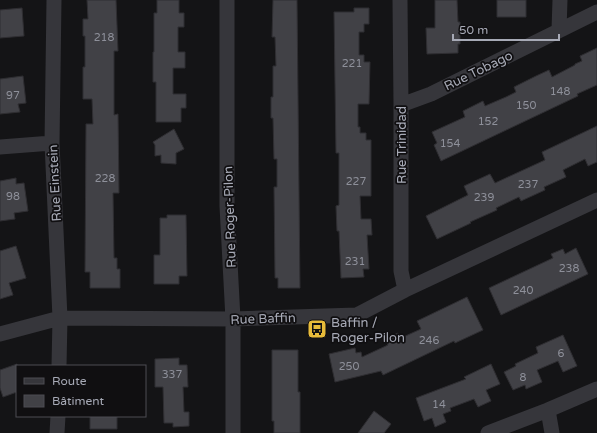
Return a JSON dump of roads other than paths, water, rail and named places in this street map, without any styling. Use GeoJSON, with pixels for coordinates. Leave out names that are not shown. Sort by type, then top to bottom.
{"type":"FeatureCollection","features":[{"type":"Feature","properties":{"kind":"street","name":"Rue Einstein"},"geometry":{"type":"LineString","coordinates":[[54,0],[52,143],[60,318],[59,365]]}},
{"type":"Feature","properties":{"kind":"street","name":"Rue Roger-Pilon"},"geometry":{"type":"LineString","coordinates":[[227,0],[227,206],[233,319],[233,433]]}},
{"type":"Feature","properties":{"kind":"street","name":"Rue Trinidad"},"geometry":{"type":"LineString","coordinates":[[400,0],[401,271],[404,290]]}},
{"type":"Feature","properties":{"kind":"street"},"geometry":{"type":"LineString","coordinates":[[559,30],[560,0]]}},
{"type":"Feature","properties":{"kind":"street","name":"Rue Tobago"},"geometry":{"type":"LineString","coordinates":[[401,105],[431,94],[597,12]]}},
{"type":"Feature","properties":{"kind":"street"},"geometry":{"type":"LineString","coordinates":[[0,147],[52,143]]}},
{"type":"Feature","properties":{"kind":"street","name":"Rue Baffin"},"geometry":{"type":"LineString","coordinates":[[0,334],[60,318],[233,319],[357,315],[404,290],[597,200]]}},
{"type":"Feature","properties":{"kind":"street"},"geometry":{"type":"LineString","coordinates":[[488,433],[597,389]]}},
{"type":"Feature","properties":{"kind":"street"},"geometry":{"type":"LineString","coordinates":[[548,410],[552,433]]}},
{"type":"Feature","properties":{"kind":"street"},"geometry":{"type":"LineString","coordinates":[[57,433],[58,417]]}},
{"type":"Feature","properties":{"kind":"place","name":"Baffin / Roger-Pilon"},"geometry":{"type":"Point","coordinates":[317,329]}}]}
